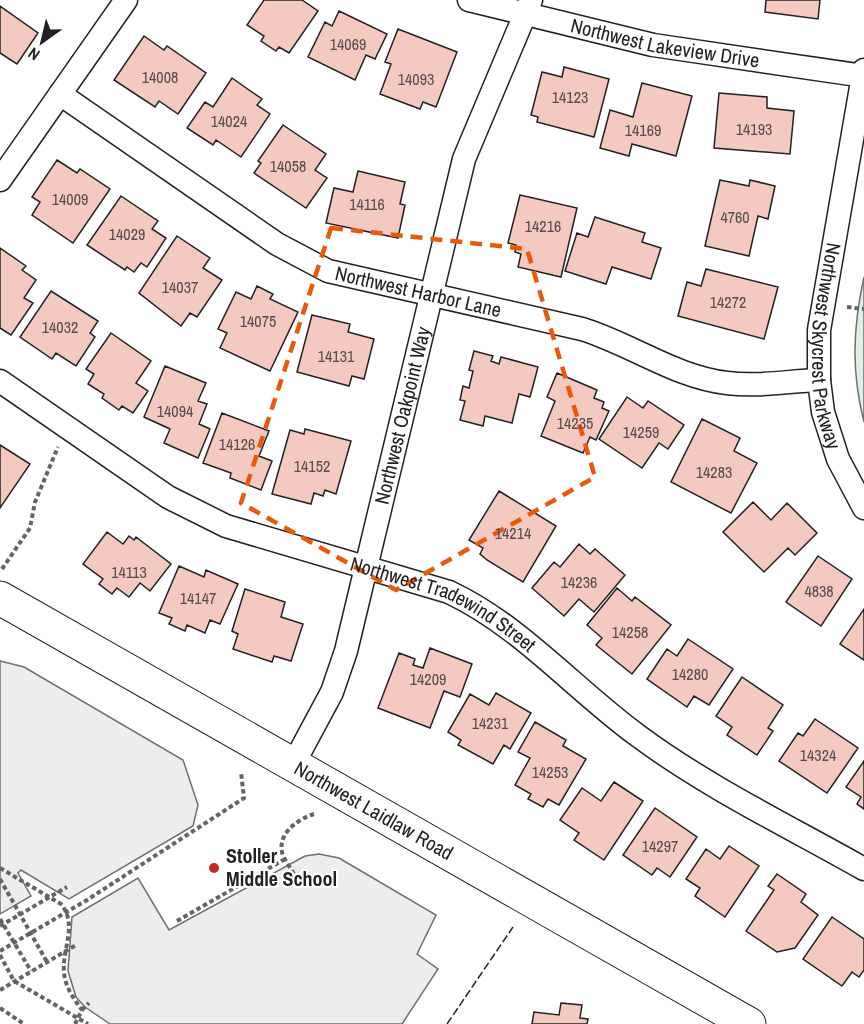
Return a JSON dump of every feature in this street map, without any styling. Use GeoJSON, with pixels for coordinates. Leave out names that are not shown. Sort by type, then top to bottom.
{"type":"FeatureCollection","features":[{"type":"Feature","properties":{"kind":"main road","name":"Northwest Laidlaw Road"},"geometry":{"type":"LineString","coordinates":[[0,598],[294,763],[749,1024]]}},
{"type":"Feature","properties":{"kind":"street"},"geometry":{"type":"LineString","coordinates":[[0,180],[126,0]]}},
{"type":"Feature","properties":{"kind":"street","name":"Northwest Lakeview Drive"},"geometry":{"type":"LineString","coordinates":[[469,0],[528,7],[653,45],[864,74]]}},
{"type":"Feature","properties":{"kind":"street","name":"Northwest Oakpoint Way"},"geometry":{"type":"LineString","coordinates":[[294,763],[332,692],[346,651],[464,159],[528,7]]}},
{"type":"Feature","properties":{"kind":"street","name":"Northwest Skycrest Parkway"},"geometry":{"type":"LineString","coordinates":[[864,74],[819,330],[819,380],[823,412],[838,459],[864,508]]}},
{"type":"Feature","properties":{"kind":"street","name":"Northwest Harbor Lane"},"geometry":{"type":"LineString","coordinates":[[60,94],[277,244],[328,271],[602,335],[682,371],[707,379],[748,383],[819,380]]}},
{"type":"Feature","properties":{"kind":"street","name":"Northwest Tradewind Street"},"geometry":{"type":"LineString","coordinates":[[0,381],[168,497],[226,526],[366,570],[449,592],[477,605],[503,622],[636,735],[683,766],[864,870]]}},
{"type":"Feature","properties":{"kind":"path"},"geometry":{"type":"LineString","coordinates":[[0,573],[30,528],[35,502],[58,447],[70,430]]}},
{"type":"Feature","properties":{"kind":"path"},"geometry":{"type":"LineString","coordinates":[[88,1024],[14,981],[0,953],[244,798],[241,772]]}},
{"type":"Feature","properties":{"kind":"path"},"geometry":{"type":"LineString","coordinates":[[294,874],[282,849],[288,830],[301,818],[314,814]]}},
{"type":"Feature","properties":{"kind":"path"},"geometry":{"type":"LineString","coordinates":[[177,921],[285,859]]}},
{"type":"Feature","properties":{"kind":"path"},"geometry":{"type":"LineString","coordinates":[[0,868],[50,897],[67,912],[69,930],[66,981],[82,1010]]}},
{"type":"Feature","properties":{"kind":"path"},"geometry":{"type":"LineString","coordinates":[[0,879],[47,962]]}},
{"type":"Feature","properties":{"kind":"path"},"geometry":{"type":"LineString","coordinates":[[2,925],[67,887]]}},
{"type":"Feature","properties":{"kind":"path"},"geometry":{"type":"LineString","coordinates":[[0,919],[31,972]]}},
{"type":"Feature","properties":{"kind":"path"},"geometry":{"type":"LineString","coordinates":[[0,990],[76,945]]}},
{"type":"Feature","properties":{"kind":"path"},"geometry":{"type":"LineString","coordinates":[[75,1024],[89,1002]]}},
{"type":"Feature","properties":{"kind":"path"},"geometry":{"type":"LineString","coordinates":[[0,1008],[24,1024]]}},
{"type":"Feature","properties":{"kind":"highlighted area"},"geometry":{"type":"Polygon","coordinates":[[[331,228],[527,249],[595,477],[396,590],[241,503],[331,228]]]}},
{"type":"Feature","properties":{"kind":"green space"},"geometry":{"type":"Polygon","coordinates":[[[864,277],[864,422],[857,385],[855,349],[864,277]]]}},
{"type":"Feature","properties":{"kind":"shaded area"},"geometry":{"type":"Polygon","coordinates":[[[0,661],[24,667],[183,760],[198,805],[193,826],[69,899],[21,870],[18,873],[31,896],[0,914],[0,661]]]}},
{"type":"Feature","properties":{"kind":"shaded area"},"geometry":{"type":"Polygon","coordinates":[[[319,854],[339,858],[436,915],[417,954],[438,969],[402,1024],[110,1024],[85,1007],[76,997],[68,971],[72,917],[138,878],[169,930],[305,856],[319,854]]]}},
{"type":"Feature","properties":{"kind":"building"},"geometry":{"type":"Polygon","coordinates":[[[264,0],[302,0],[318,11],[289,53],[279,47],[276,51],[261,41],[264,36],[247,25],[264,0]]]}},
{"type":"Feature","properties":{"kind":"building"},"geometry":{"type":"Polygon","coordinates":[[[766,0],[820,0],[818,19],[765,12],[766,0]]]}},
{"type":"Feature","properties":{"kind":"building"},"geometry":{"type":"Polygon","coordinates":[[[0,6],[38,33],[17,64],[0,53],[0,6]]]}},
{"type":"Feature","properties":{"kind":"building"},"geometry":{"type":"Polygon","coordinates":[[[339,11],[387,34],[375,59],[366,55],[355,80],[308,57],[325,22],[332,26],[339,11]]]}},
{"type":"Feature","properties":{"kind":"building"},"geometry":{"type":"Polygon","coordinates":[[[398,29],[457,52],[436,107],[423,102],[420,109],[380,94],[391,64],[385,62],[398,29]]]}},
{"type":"Feature","properties":{"kind":"building"},"geometry":{"type":"Polygon","coordinates":[[[144,36],[164,50],[167,46],[206,73],[178,114],[159,101],[155,107],[114,80],[144,36]]]}},
{"type":"Feature","properties":{"kind":"building"},"geometry":{"type":"Polygon","coordinates":[[[564,67],[609,79],[594,137],[537,122],[538,117],[531,115],[542,72],[562,77],[564,67]]]}},
{"type":"Feature","properties":{"kind":"building"},"geometry":{"type":"Polygon","coordinates":[[[232,78],[262,99],[257,105],[270,114],[241,157],[216,140],[213,145],[187,128],[205,102],[213,107],[232,78]]]}},
{"type":"Feature","properties":{"kind":"building"},"geometry":{"type":"Polygon","coordinates":[[[642,83],[692,96],[676,156],[632,144],[629,156],[600,148],[610,110],[633,117],[642,83]]]}},
{"type":"Feature","properties":{"kind":"building"},"geometry":{"type":"Polygon","coordinates":[[[719,93],[767,97],[767,108],[794,111],[790,154],[714,148],[719,93]]]}},
{"type":"Feature","properties":{"kind":"building"},"geometry":{"type":"Polygon","coordinates":[[[283,125],[326,154],[315,170],[327,178],[306,208],[254,173],[261,163],[258,161],[283,125]]]}},
{"type":"Feature","properties":{"kind":"building"},"geometry":{"type":"Polygon","coordinates":[[[57,160],[77,173],[80,169],[110,189],[73,243],[32,215],[40,202],[32,197],[57,160]]]}},
{"type":"Feature","properties":{"kind":"building"},"geometry":{"type":"Polygon","coordinates":[[[358,171],[405,182],[400,204],[405,205],[398,238],[326,223],[334,188],[353,192],[358,171]]]}},
{"type":"Feature","properties":{"kind":"building"},"geometry":{"type":"Polygon","coordinates":[[[720,180],[749,186],[750,180],[775,186],[768,219],[758,216],[749,256],[705,246],[720,180]]]}},
{"type":"Feature","properties":{"kind":"building"},"geometry":{"type":"Polygon","coordinates":[[[520,195],[577,208],[561,277],[518,267],[521,254],[515,252],[516,245],[508,243],[520,195]]]}},
{"type":"Feature","properties":{"kind":"building"},"geometry":{"type":"Polygon","coordinates":[[[121,196],[158,221],[152,229],[166,238],[147,267],[141,263],[134,272],[127,267],[125,270],[87,245],[121,196]]]}},
{"type":"Feature","properties":{"kind":"building"},"geometry":{"type":"Polygon","coordinates":[[[595,217],[645,233],[642,242],[661,248],[651,279],[612,267],[606,284],[565,271],[577,233],[588,237],[595,217]]]}},
{"type":"Feature","properties":{"kind":"building"},"geometry":{"type":"Polygon","coordinates":[[[177,236],[210,258],[203,268],[222,280],[197,317],[190,313],[181,326],[139,293],[177,236]]]}},
{"type":"Feature","properties":{"kind":"building"},"geometry":{"type":"Polygon","coordinates":[[[0,248],[26,266],[22,270],[36,280],[24,298],[33,303],[11,335],[0,328],[0,248]]]}},
{"type":"Feature","properties":{"kind":"building"},"geometry":{"type":"Polygon","coordinates":[[[706,269],[778,287],[764,339],[678,316],[687,282],[701,286],[706,269]]]}},
{"type":"Feature","properties":{"kind":"building"},"geometry":{"type":"Polygon","coordinates":[[[257,286],[273,294],[270,299],[298,312],[270,371],[220,348],[227,333],[218,329],[236,292],[251,299],[257,286]]]}},
{"type":"Feature","properties":{"kind":"building"},"geometry":{"type":"Polygon","coordinates":[[[51,291],[98,321],[90,333],[95,337],[76,366],[56,353],[52,359],[20,337],[51,291]]]}},
{"type":"Feature","properties":{"kind":"building"},"geometry":{"type":"Polygon","coordinates":[[[312,315],[350,324],[348,332],[374,339],[364,379],[352,376],[349,386],[297,372],[312,315]]]}},
{"type":"Feature","properties":{"kind":"building"},"geometry":{"type":"Polygon","coordinates":[[[111,333],[151,361],[136,383],[148,391],[133,413],[122,406],[119,410],[102,398],[104,394],[88,384],[94,374],[86,369],[111,333]]]}},
{"type":"Feature","properties":{"kind":"building"},"geometry":{"type":"Polygon","coordinates":[[[474,351],[493,356],[491,361],[499,364],[501,357],[538,367],[530,397],[519,394],[512,423],[485,416],[483,426],[460,420],[465,401],[460,400],[463,386],[469,388],[473,371],[469,370],[474,351]]]}},
{"type":"Feature","properties":{"kind":"building"},"geometry":{"type":"Polygon","coordinates":[[[165,366],[206,383],[198,401],[207,404],[199,424],[210,429],[198,458],[164,443],[170,429],[144,417],[165,366]]]}},
{"type":"Feature","properties":{"kind":"building"},"geometry":{"type":"Polygon","coordinates":[[[557,373],[597,390],[594,398],[604,402],[602,408],[609,411],[596,440],[590,437],[583,453],[541,436],[555,401],[547,397],[557,373]]]}},
{"type":"Feature","properties":{"kind":"building"},"geometry":{"type":"Polygon","coordinates":[[[627,397],[643,408],[648,401],[684,425],[668,449],[659,443],[642,468],[599,439],[627,397]]]}},
{"type":"Feature","properties":{"kind":"building"},"geometry":{"type":"Polygon","coordinates":[[[222,413],[269,431],[259,456],[272,461],[261,490],[230,478],[231,473],[203,463],[222,413]]]}},
{"type":"Feature","properties":{"kind":"building"},"geometry":{"type":"Polygon","coordinates":[[[702,419],[740,438],[734,451],[757,463],[731,513],[671,482],[702,419]]]}},
{"type":"Feature","properties":{"kind":"building"},"geometry":{"type":"Polygon","coordinates":[[[305,429],[351,441],[336,494],[325,490],[323,496],[314,493],[311,504],[272,494],[290,430],[304,434],[305,429]]]}},
{"type":"Feature","properties":{"kind":"building"},"geometry":{"type":"Polygon","coordinates":[[[0,445],[30,464],[0,508],[0,445]]]}},
{"type":"Feature","properties":{"kind":"building"},"geometry":{"type":"Polygon","coordinates":[[[499,491],[556,526],[523,582],[487,560],[480,554],[483,548],[469,540],[499,491]]]}},
{"type":"Feature","properties":{"kind":"building"},"geometry":{"type":"Polygon","coordinates":[[[753,502],[771,520],[787,503],[817,533],[795,555],[788,548],[764,572],[723,532],[753,502]]]}},
{"type":"Feature","properties":{"kind":"building"},"geometry":{"type":"Polygon","coordinates":[[[107,532],[123,544],[129,536],[134,540],[136,537],[171,564],[150,591],[140,583],[129,597],[117,588],[112,594],[99,584],[103,579],[83,564],[107,532]]]}},
{"type":"Feature","properties":{"kind":"building"},"geometry":{"type":"Polygon","coordinates":[[[579,544],[590,554],[595,549],[625,575],[594,612],[579,599],[564,616],[532,588],[554,562],[560,567],[579,544]]]}},
{"type":"Feature","properties":{"kind":"building"},"geometry":{"type":"Polygon","coordinates":[[[818,556],[852,579],[821,626],[786,602],[818,556]]]}},
{"type":"Feature","properties":{"kind":"building"},"geometry":{"type":"Polygon","coordinates":[[[179,566],[204,577],[206,570],[238,584],[220,624],[210,620],[205,633],[187,625],[185,631],[169,624],[172,618],[159,613],[179,566]]]}},
{"type":"Feature","properties":{"kind":"building"},"geometry":{"type":"Polygon","coordinates":[[[617,588],[632,601],[635,597],[671,625],[632,674],[596,645],[602,638],[587,625],[617,588]]]}},
{"type":"Feature","properties":{"kind":"building"},"geometry":{"type":"Polygon","coordinates":[[[245,589],[285,602],[281,617],[303,624],[291,661],[274,656],[272,662],[233,649],[238,634],[232,631],[245,589]]]}},
{"type":"Feature","properties":{"kind":"building"},"geometry":{"type":"Polygon","coordinates":[[[864,609],[864,660],[840,644],[864,609]]]}},
{"type":"Feature","properties":{"kind":"building"},"geometry":{"type":"Polygon","coordinates":[[[688,639],[733,669],[709,705],[694,696],[687,707],[647,679],[667,649],[677,656],[688,639]]]}},
{"type":"Feature","properties":{"kind":"building"},"geometry":{"type":"Polygon","coordinates":[[[430,648],[472,664],[460,697],[444,691],[430,728],[378,708],[399,653],[415,659],[413,665],[423,668],[430,648]]]}},
{"type":"Feature","properties":{"kind":"building"},"geometry":{"type":"Polygon","coordinates":[[[742,677],[783,705],[768,728],[773,731],[757,755],[727,735],[732,727],[716,716],[742,677]]]}},
{"type":"Feature","properties":{"kind":"building"},"geometry":{"type":"Polygon","coordinates":[[[496,693],[531,713],[510,749],[504,745],[493,764],[458,745],[461,740],[448,732],[470,694],[489,705],[496,693]]]}},
{"type":"Feature","properties":{"kind":"building"},"geometry":{"type":"Polygon","coordinates":[[[815,719],[858,748],[827,793],[779,761],[798,733],[803,736],[815,719]]]}},
{"type":"Feature","properties":{"kind":"building"},"geometry":{"type":"Polygon","coordinates":[[[535,722],[566,740],[563,746],[586,759],[559,805],[548,799],[543,807],[528,799],[531,794],[515,785],[530,758],[518,752],[535,722]]]}},
{"type":"Feature","properties":{"kind":"building"},"geometry":{"type":"Polygon","coordinates":[[[864,761],[864,809],[857,804],[861,797],[846,787],[864,761]]]}},
{"type":"Feature","properties":{"kind":"building"},"geometry":{"type":"Polygon","coordinates":[[[614,782],[643,801],[604,860],[574,840],[579,833],[560,820],[582,788],[601,801],[614,782]]]}},
{"type":"Feature","properties":{"kind":"building"},"geometry":{"type":"Polygon","coordinates":[[[655,808],[697,837],[670,877],[657,868],[652,875],[623,855],[655,808]]]}},
{"type":"Feature","properties":{"kind":"building"},"geometry":{"type":"Polygon","coordinates":[[[729,846],[759,866],[725,917],[695,896],[700,888],[686,879],[706,849],[720,859],[729,846]]]}},
{"type":"Feature","properties":{"kind":"building"},"geometry":{"type":"Polygon","coordinates":[[[777,874],[806,894],[801,902],[818,915],[795,948],[777,952],[746,931],[774,890],[768,886],[777,874]]]}},
{"type":"Feature","properties":{"kind":"building"},"geometry":{"type":"Polygon","coordinates":[[[832,917],[864,939],[864,970],[859,977],[852,972],[842,986],[803,959],[832,917]]]}},
{"type":"Feature","properties":{"kind":"building"},"geometry":{"type":"Polygon","coordinates":[[[561,1003],[582,1005],[580,1018],[588,1019],[587,1024],[532,1024],[534,1012],[559,1015],[561,1003]]]}},
{"type":"Feature","properties":{"kind":"fence"},"geometry":{"type":"LineString","coordinates":[[447,1024],[513,927]]}},
{"type":"Feature","properties":{"kind":"place","name":"Stoller Middle School"},"geometry":{"type":"Point","coordinates":[214,868]}}]}
